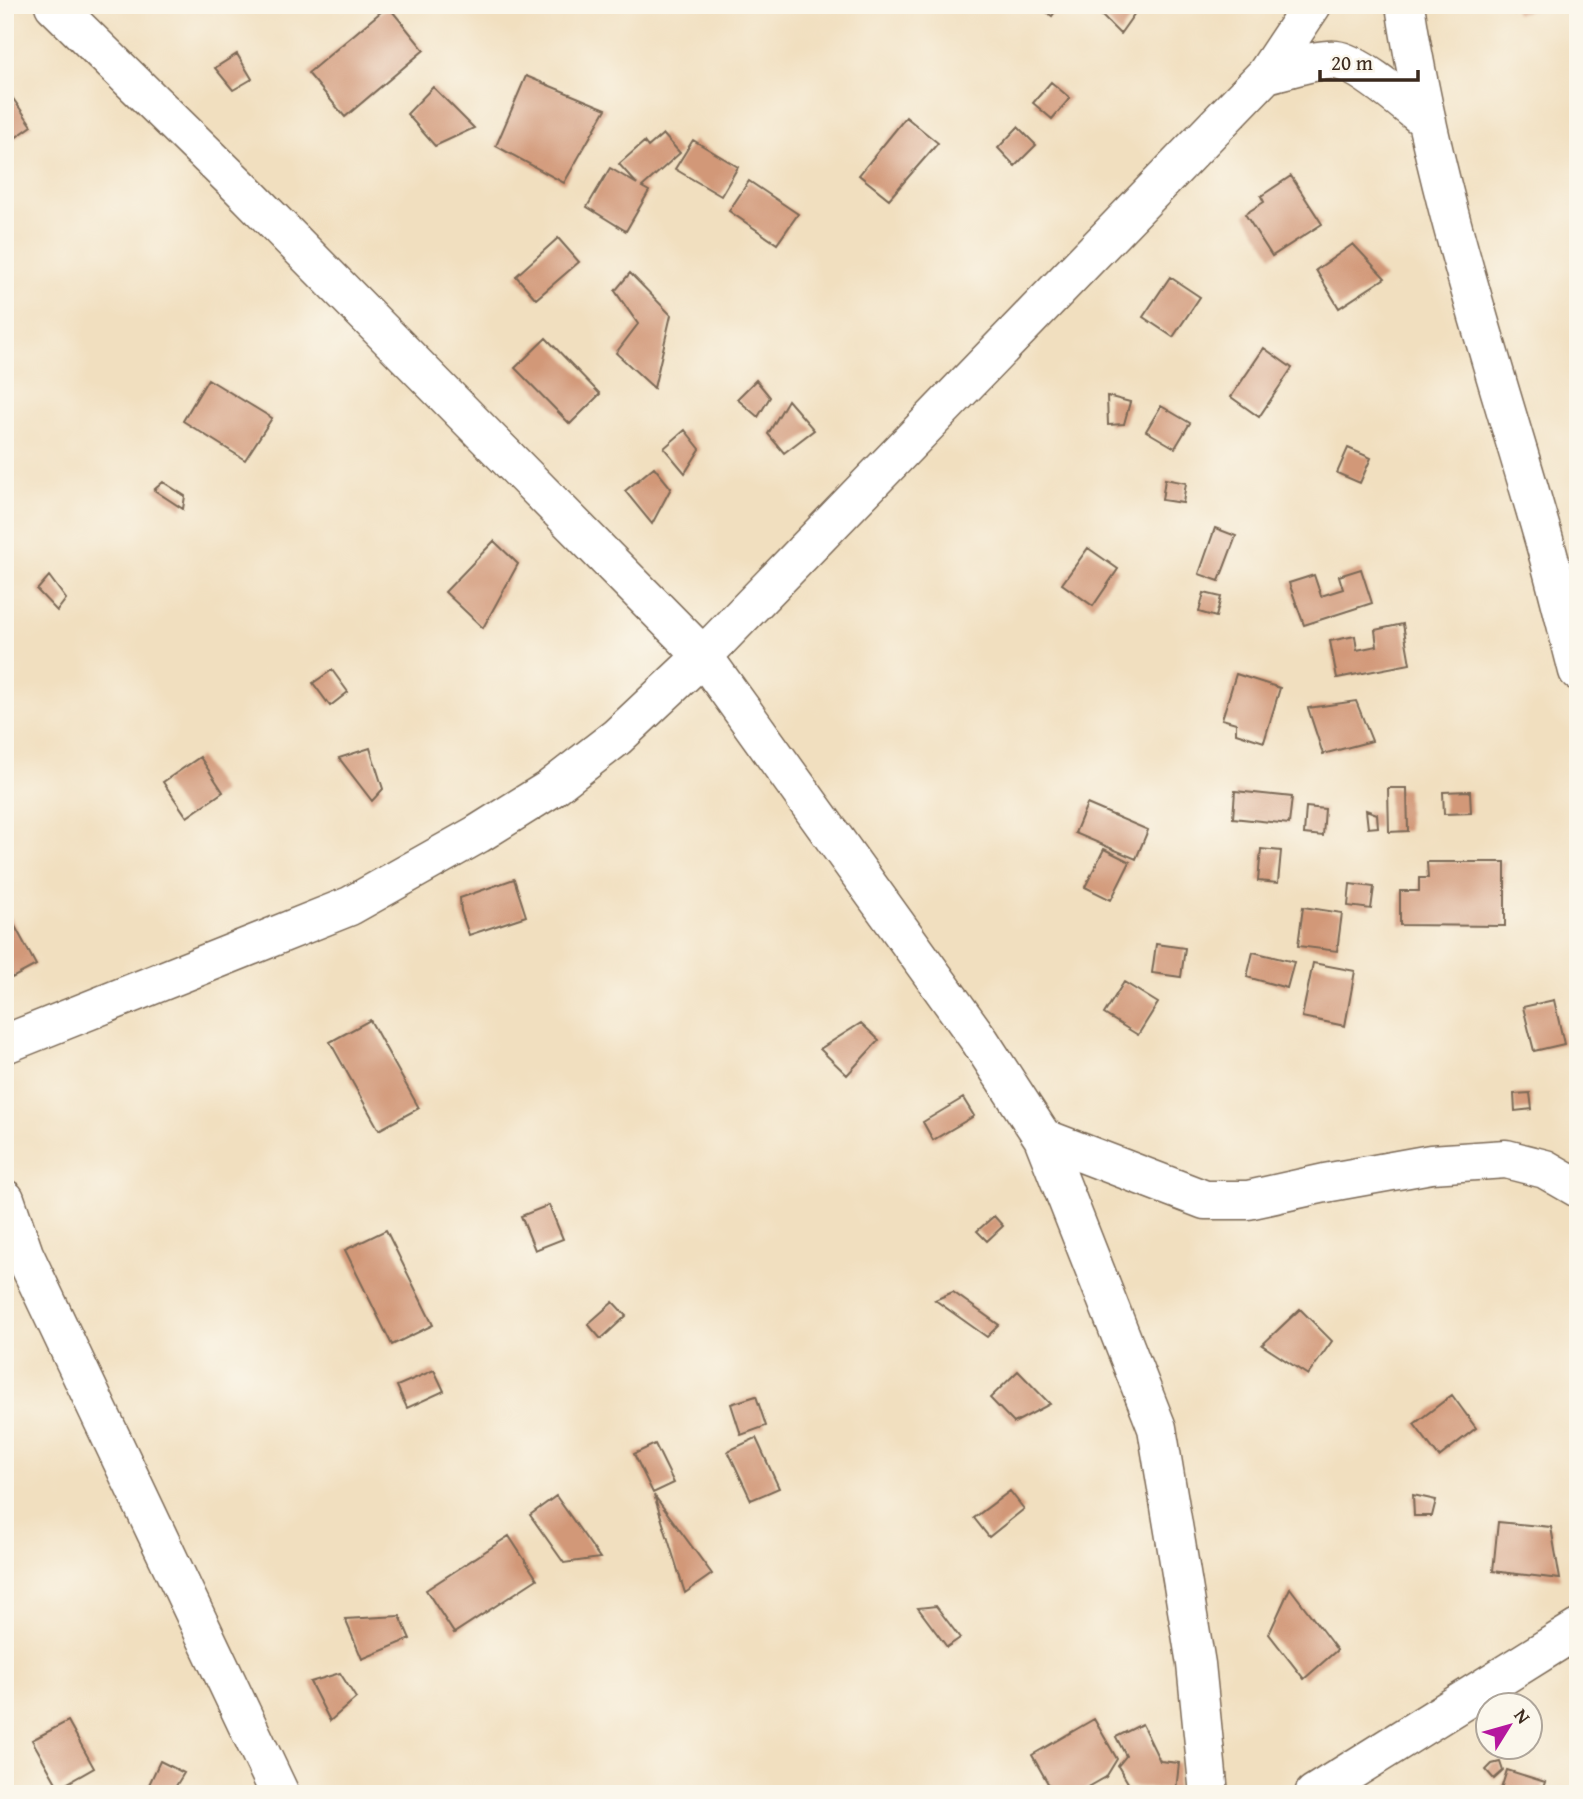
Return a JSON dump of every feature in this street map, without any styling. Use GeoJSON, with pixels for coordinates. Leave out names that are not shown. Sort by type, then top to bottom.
{"type":"FeatureCollection","features":[{"type":"Feature","properties":{"kind":"street"},"geometry":{"type":"LineString","coordinates":[[54,5],[248,194],[702,656],[980,1041],[1043,1138],[1157,1428],[1196,1664],[1209,1794]]}},
{"type":"Feature","properties":{"kind":"street"},"geometry":{"type":"LineString","coordinates":[[5,1044],[362,900],[478,834],[550,789],[617,737],[702,656],[1266,75],[1312,5]]}},
{"type":"Feature","properties":{"kind":"street"},"geometry":{"type":"LineString","coordinates":[[1405,5],[1427,121],[1455,239],[1543,536],[1578,671]]}},
{"type":"Feature","properties":{"kind":"street"},"geometry":{"type":"LineString","coordinates":[[1266,75],[1336,60],[1358,69],[1427,121]]}},
{"type":"Feature","properties":{"kind":"street"},"geometry":{"type":"LineString","coordinates":[[1043,1138],[1205,1200],[1248,1200],[1431,1164],[1506,1159],[1545,1169],[1578,1188]]}},
{"type":"Feature","properties":{"kind":"street"},"geometry":{"type":"LineString","coordinates":[[5,1199],[24,1254],[280,1794]]}},
{"type":"Feature","properties":{"kind":"street"},"geometry":{"type":"LineString","coordinates":[[1314,1794],[1578,1629]]}},
{"type":"Feature","properties":{"kind":"building"},"geometry":{"type":"Polygon","coordinates":[[[1037,5],[1060,5],[1052,16],[1037,5]]]}},
{"type":"Feature","properties":{"kind":"building"},"geometry":{"type":"Polygon","coordinates":[[[1110,5],[1133,5],[1137,10],[1120,34],[1100,14],[1110,5]]]}},
{"type":"Feature","properties":{"kind":"building"},"geometry":{"type":"Polygon","coordinates":[[[1513,5],[1541,5],[1541,8],[1516,14],[1513,5]]]}},
{"type":"Feature","properties":{"kind":"building"},"geometry":{"type":"Polygon","coordinates":[[[388,6],[424,50],[345,117],[308,73],[388,6]]]}},
{"type":"Feature","properties":{"kind":"building"},"geometry":{"type":"Polygon","coordinates":[[[237,54],[252,79],[233,90],[215,68],[237,54]]]}},
{"type":"Feature","properties":{"kind":"building"},"geometry":{"type":"Polygon","coordinates":[[[526,76],[606,109],[564,183],[496,146],[526,76]]]}},
{"type":"Feature","properties":{"kind":"building"},"geometry":{"type":"Polygon","coordinates":[[[1051,82],[1070,98],[1052,119],[1033,103],[1051,82]]]}},
{"type":"Feature","properties":{"kind":"building"},"geometry":{"type":"Polygon","coordinates":[[[5,87],[32,126],[5,145],[5,87]]]}},
{"type":"Feature","properties":{"kind":"building"},"geometry":{"type":"Polygon","coordinates":[[[433,87],[474,128],[435,146],[407,114],[433,87]]]}},
{"type":"Feature","properties":{"kind":"building"},"geometry":{"type":"Polygon","coordinates":[[[906,117],[938,143],[889,199],[859,175],[906,117]]]}},
{"type":"Feature","properties":{"kind":"building"},"geometry":{"type":"Polygon","coordinates":[[[1018,127],[1036,145],[1015,166],[998,148],[1018,127]]]}},
{"type":"Feature","properties":{"kind":"building"},"geometry":{"type":"Polygon","coordinates":[[[663,134],[680,153],[642,187],[649,191],[626,231],[587,207],[610,168],[637,184],[619,164],[644,142],[648,147],[663,134]]]}},
{"type":"Feature","properties":{"kind":"building"},"geometry":{"type":"Polygon","coordinates":[[[693,140],[738,167],[721,196],[675,169],[693,140]]]}},
{"type":"Feature","properties":{"kind":"building"},"geometry":{"type":"Polygon","coordinates":[[[1291,176],[1322,224],[1272,256],[1245,214],[1264,202],[1261,196],[1291,176]]]}},
{"type":"Feature","properties":{"kind":"building"},"geometry":{"type":"Polygon","coordinates":[[[749,181],[798,214],[777,244],[729,211],[749,181]]]}},
{"type":"Feature","properties":{"kind":"building"},"geometry":{"type":"Polygon","coordinates":[[[558,238],[579,262],[536,299],[516,276],[558,238]]]}},
{"type":"Feature","properties":{"kind":"building"},"geometry":{"type":"Polygon","coordinates":[[[1353,244],[1385,278],[1339,308],[1316,270],[1353,244]]]}},
{"type":"Feature","properties":{"kind":"building"},"geometry":{"type":"Polygon","coordinates":[[[630,273],[671,315],[654,388],[616,353],[638,324],[615,291],[630,273]]]}},
{"type":"Feature","properties":{"kind":"building"},"geometry":{"type":"Polygon","coordinates":[[[1170,277],[1200,297],[1173,337],[1143,317],[1170,277]]]}},
{"type":"Feature","properties":{"kind":"building"},"geometry":{"type":"Polygon","coordinates":[[[546,338],[600,394],[570,424],[515,368],[546,338]]]}},
{"type":"Feature","properties":{"kind":"building"},"geometry":{"type":"Polygon","coordinates":[[[1264,348],[1292,368],[1259,417],[1231,397],[1264,348]]]}},
{"type":"Feature","properties":{"kind":"building"},"geometry":{"type":"Polygon","coordinates":[[[208,379],[272,418],[245,460],[183,421],[208,379]]]}},
{"type":"Feature","properties":{"kind":"building"},"geometry":{"type":"Polygon","coordinates":[[[756,380],[770,397],[758,417],[737,399],[756,380]]]}},
{"type":"Feature","properties":{"kind":"building"},"geometry":{"type":"Polygon","coordinates":[[[1107,396],[1130,402],[1124,424],[1108,425],[1107,396]]]}},
{"type":"Feature","properties":{"kind":"building"},"geometry":{"type":"Polygon","coordinates":[[[788,400],[814,430],[784,453],[768,434],[788,400]]]}},
{"type":"Feature","properties":{"kind":"building"},"geometry":{"type":"Polygon","coordinates":[[[1161,406],[1190,423],[1175,448],[1146,431],[1161,406]]]}},
{"type":"Feature","properties":{"kind":"building"},"geometry":{"type":"Polygon","coordinates":[[[685,430],[700,449],[685,473],[664,448],[685,430]]]}},
{"type":"Feature","properties":{"kind":"building"},"geometry":{"type":"Polygon","coordinates":[[[1348,448],[1371,458],[1360,483],[1337,473],[1348,448]]]}},
{"type":"Feature","properties":{"kind":"building"},"geometry":{"type":"Polygon","coordinates":[[[654,467],[671,488],[652,524],[625,491],[654,467]]]}},
{"type":"Feature","properties":{"kind":"building"},"geometry":{"type":"Polygon","coordinates":[[[1165,479],[1186,483],[1183,503],[1162,500],[1165,479]]]}},
{"type":"Feature","properties":{"kind":"building"},"geometry":{"type":"Polygon","coordinates":[[[163,482],[185,496],[183,509],[154,490],[163,482]]]}},
{"type":"Feature","properties":{"kind":"building"},"geometry":{"type":"Polygon","coordinates":[[[1215,528],[1236,536],[1219,581],[1199,574],[1215,528]]]}},
{"type":"Feature","properties":{"kind":"building"},"geometry":{"type":"Polygon","coordinates":[[[494,541],[518,564],[483,628],[445,592],[494,541]]]}},
{"type":"Feature","properties":{"kind":"building"},"geometry":{"type":"Polygon","coordinates":[[[1088,548],[1118,569],[1093,606],[1062,584],[1088,548]]]}},
{"type":"Feature","properties":{"kind":"building"},"geometry":{"type":"Polygon","coordinates":[[[1361,569],[1372,603],[1304,625],[1289,583],[1314,575],[1321,596],[1343,589],[1339,576],[1361,569]]]}},
{"type":"Feature","properties":{"kind":"building"},"geometry":{"type":"Polygon","coordinates":[[[49,576],[66,599],[57,611],[37,590],[49,576]]]}},
{"type":"Feature","properties":{"kind":"building"},"geometry":{"type":"Polygon","coordinates":[[[1204,593],[1221,597],[1216,617],[1199,612],[1204,593]]]}},
{"type":"Feature","properties":{"kind":"building"},"geometry":{"type":"Polygon","coordinates":[[[1403,624],[1410,664],[1337,678],[1330,641],[1355,636],[1357,650],[1377,646],[1375,630],[1403,624]]]}},
{"type":"Feature","properties":{"kind":"building"},"geometry":{"type":"Polygon","coordinates":[[[332,670],[348,692],[330,706],[313,683],[332,670]]]}},
{"type":"Feature","properties":{"kind":"building"},"geometry":{"type":"Polygon","coordinates":[[[1236,674],[1280,688],[1264,742],[1236,733],[1236,723],[1222,719],[1236,674]]]}},
{"type":"Feature","properties":{"kind":"building"},"geometry":{"type":"Polygon","coordinates":[[[1356,701],[1372,741],[1323,754],[1308,708],[1356,701]]]}},
{"type":"Feature","properties":{"kind":"building"},"geometry":{"type":"Polygon","coordinates":[[[370,748],[383,789],[372,801],[339,758],[370,748]]]}},
{"type":"Feature","properties":{"kind":"building"},"geometry":{"type":"Polygon","coordinates":[[[200,757],[223,792],[187,817],[163,782],[200,757]]]}},
{"type":"Feature","properties":{"kind":"building"},"geometry":{"type":"Polygon","coordinates":[[[1388,788],[1407,788],[1408,831],[1389,832],[1388,788]]]}},
{"type":"Feature","properties":{"kind":"building"},"geometry":{"type":"Polygon","coordinates":[[[1235,791],[1292,797],[1289,824],[1233,818],[1235,791]]]}},
{"type":"Feature","properties":{"kind":"building"},"geometry":{"type":"Polygon","coordinates":[[[1470,791],[1471,813],[1444,814],[1443,792],[1470,791]]]}},
{"type":"Feature","properties":{"kind":"building"},"geometry":{"type":"Polygon","coordinates":[[[1087,804],[1148,830],[1136,859],[1075,833],[1087,804]]]}},
{"type":"Feature","properties":{"kind":"building"},"geometry":{"type":"Polygon","coordinates":[[[1306,807],[1325,809],[1323,836],[1304,834],[1306,807]]]}},
{"type":"Feature","properties":{"kind":"building"},"geometry":{"type":"Polygon","coordinates":[[[1366,810],[1377,814],[1378,827],[1368,828],[1366,810]]]}},
{"type":"Feature","properties":{"kind":"building"},"geometry":{"type":"Polygon","coordinates":[[[1104,849],[1130,862],[1111,900],[1085,887],[1104,849]]]}},
{"type":"Feature","properties":{"kind":"building"},"geometry":{"type":"Polygon","coordinates":[[[1261,849],[1281,851],[1278,883],[1258,881],[1261,849]]]}},
{"type":"Feature","properties":{"kind":"building"},"geometry":{"type":"Polygon","coordinates":[[[1427,862],[1505,862],[1505,926],[1400,925],[1400,891],[1419,891],[1419,878],[1428,878],[1427,862]]]}},
{"type":"Feature","properties":{"kind":"building"},"geometry":{"type":"Polygon","coordinates":[[[514,879],[526,916],[469,935],[461,911],[460,898],[514,879]]]}},
{"type":"Feature","properties":{"kind":"building"},"geometry":{"type":"Polygon","coordinates":[[[1350,884],[1374,887],[1371,909],[1348,906],[1350,884]]]}},
{"type":"Feature","properties":{"kind":"building"},"geometry":{"type":"Polygon","coordinates":[[[1303,907],[1342,913],[1337,951],[1298,946],[1303,907]]]}},
{"type":"Feature","properties":{"kind":"building"},"geometry":{"type":"Polygon","coordinates":[[[10,917],[36,965],[12,978],[5,965],[5,919],[10,917]]]}},
{"type":"Feature","properties":{"kind":"building"},"geometry":{"type":"Polygon","coordinates":[[[1156,944],[1185,948],[1181,977],[1152,973],[1156,944]]]}},
{"type":"Feature","properties":{"kind":"building"},"geometry":{"type":"Polygon","coordinates":[[[1253,952],[1294,962],[1287,988],[1247,977],[1253,952]]]}},
{"type":"Feature","properties":{"kind":"building"},"geometry":{"type":"Polygon","coordinates":[[[1313,963],[1355,971],[1345,1026],[1302,1017],[1313,963]]]}},
{"type":"Feature","properties":{"kind":"building"},"geometry":{"type":"Polygon","coordinates":[[[1124,982],[1158,1003],[1138,1035],[1104,1014],[1124,982]]]}},
{"type":"Feature","properties":{"kind":"building"},"geometry":{"type":"Polygon","coordinates":[[[1554,1000],[1564,1044],[1534,1051],[1523,1007],[1554,1000]]]}},
{"type":"Feature","properties":{"kind":"building"},"geometry":{"type":"Polygon","coordinates":[[[370,1020],[419,1108],[379,1130],[330,1042],[370,1020]]]}},
{"type":"Feature","properties":{"kind":"building"},"geometry":{"type":"Polygon","coordinates":[[[861,1023],[879,1040],[847,1075],[820,1049],[861,1023]]]}},
{"type":"Feature","properties":{"kind":"building"},"geometry":{"type":"Polygon","coordinates":[[[1530,1093],[1532,1109],[1515,1111],[1514,1094],[1530,1093]]]}},
{"type":"Feature","properties":{"kind":"building"},"geometry":{"type":"Polygon","coordinates":[[[963,1098],[974,1116],[933,1140],[923,1122],[963,1098]]]}},
{"type":"Feature","properties":{"kind":"building"},"geometry":{"type":"Polygon","coordinates":[[[549,1205],[563,1239],[535,1250],[521,1216],[549,1205]]]}},
{"type":"Feature","properties":{"kind":"building"},"geometry":{"type":"Polygon","coordinates":[[[994,1216],[1003,1226],[987,1241],[977,1231],[994,1216]]]}},
{"type":"Feature","properties":{"kind":"building"},"geometry":{"type":"Polygon","coordinates":[[[386,1230],[433,1325],[392,1345],[345,1250],[386,1230]]]}},
{"type":"Feature","properties":{"kind":"building"},"geometry":{"type":"Polygon","coordinates":[[[953,1292],[999,1325],[987,1337],[935,1300],[953,1292]]]}},
{"type":"Feature","properties":{"kind":"building"},"geometry":{"type":"Polygon","coordinates":[[[613,1302],[626,1316],[601,1339],[588,1324],[613,1302]]]}},
{"type":"Feature","properties":{"kind":"building"},"geometry":{"type":"Polygon","coordinates":[[[1300,1309],[1332,1341],[1308,1375],[1262,1345],[1300,1309]]]}},
{"type":"Feature","properties":{"kind":"building"},"geometry":{"type":"Polygon","coordinates":[[[434,1370],[444,1391],[407,1408],[397,1386],[434,1370]]]}},
{"type":"Feature","properties":{"kind":"building"},"geometry":{"type":"Polygon","coordinates":[[[1018,1371],[1050,1404],[1014,1423],[990,1398],[1018,1371]]]}},
{"type":"Feature","properties":{"kind":"building"},"geometry":{"type":"Polygon","coordinates":[[[1452,1395],[1476,1428],[1439,1457],[1414,1424],[1452,1395]]]}},
{"type":"Feature","properties":{"kind":"building"},"geometry":{"type":"Polygon","coordinates":[[[756,1396],[766,1426],[741,1435],[731,1404],[756,1396]]]}},
{"type":"Feature","properties":{"kind":"building"},"geometry":{"type":"Polygon","coordinates":[[[756,1438],[779,1488],[751,1500],[728,1451],[756,1438]]]}},
{"type":"Feature","properties":{"kind":"building"},"geometry":{"type":"Polygon","coordinates":[[[655,1444],[674,1483],[653,1493],[634,1454],[655,1444]]]}},
{"type":"Feature","properties":{"kind":"building"},"geometry":{"type":"Polygon","coordinates":[[[1010,1491],[1024,1509],[989,1537],[974,1518],[1010,1491]]]}},
{"type":"Feature","properties":{"kind":"building"},"geometry":{"type":"Polygon","coordinates":[[[654,1495],[712,1574],[685,1593],[654,1495]]]}},
{"type":"Feature","properties":{"kind":"building"},"geometry":{"type":"Polygon","coordinates":[[[1413,1495],[1436,1500],[1432,1516],[1414,1516],[1413,1495]]]}},
{"type":"Feature","properties":{"kind":"building"},"geometry":{"type":"Polygon","coordinates":[[[556,1496],[600,1558],[564,1563],[530,1515],[556,1496]]]}},
{"type":"Feature","properties":{"kind":"building"},"geometry":{"type":"Polygon","coordinates":[[[1498,1522],[1551,1527],[1560,1579],[1493,1571],[1498,1522]]]}},
{"type":"Feature","properties":{"kind":"building"},"geometry":{"type":"Polygon","coordinates":[[[509,1536],[537,1579],[454,1633],[426,1590],[509,1536]]]}},
{"type":"Feature","properties":{"kind":"building"},"geometry":{"type":"Polygon","coordinates":[[[1290,1588],[1337,1650],[1304,1679],[1269,1634],[1290,1588]]]}},
{"type":"Feature","properties":{"kind":"building"},"geometry":{"type":"Polygon","coordinates":[[[936,1606],[960,1638],[947,1647],[918,1608],[936,1606]]]}},
{"type":"Feature","properties":{"kind":"building"},"geometry":{"type":"Polygon","coordinates":[[[400,1616],[410,1639],[362,1659],[345,1619],[400,1616]]]}},
{"type":"Feature","properties":{"kind":"building"},"geometry":{"type":"Polygon","coordinates":[[[340,1673],[356,1698],[330,1721],[310,1682],[340,1673]]]}},
{"type":"Feature","properties":{"kind":"building"},"geometry":{"type":"Polygon","coordinates":[[[1094,1719],[1117,1759],[1106,1777],[1076,1794],[1054,1794],[1032,1755],[1094,1719]]]}},
{"type":"Feature","properties":{"kind":"building"},"geometry":{"type":"Polygon","coordinates":[[[68,1721],[94,1768],[59,1788],[32,1740],[68,1721]]]}},
{"type":"Feature","properties":{"kind":"building"},"geometry":{"type":"Polygon","coordinates":[[[1142,1724],[1160,1761],[1179,1763],[1176,1791],[1130,1786],[1118,1766],[1126,1756],[1116,1737],[1142,1724]]]}},
{"type":"Feature","properties":{"kind":"building"},"geometry":{"type":"Polygon","coordinates":[[[160,1761],[184,1773],[171,1794],[146,1791],[160,1761]]]}},
{"type":"Feature","properties":{"kind":"building"},"geometry":{"type":"Polygon","coordinates":[[[1500,1762],[1503,1771],[1494,1779],[1486,1770],[1492,1764],[1500,1762]]]}},
{"type":"Feature","properties":{"kind":"building"},"geometry":{"type":"Polygon","coordinates":[[[1507,1770],[1545,1782],[1541,1794],[1510,1794],[1511,1792],[1501,1789],[1507,1770]]]}}]}
